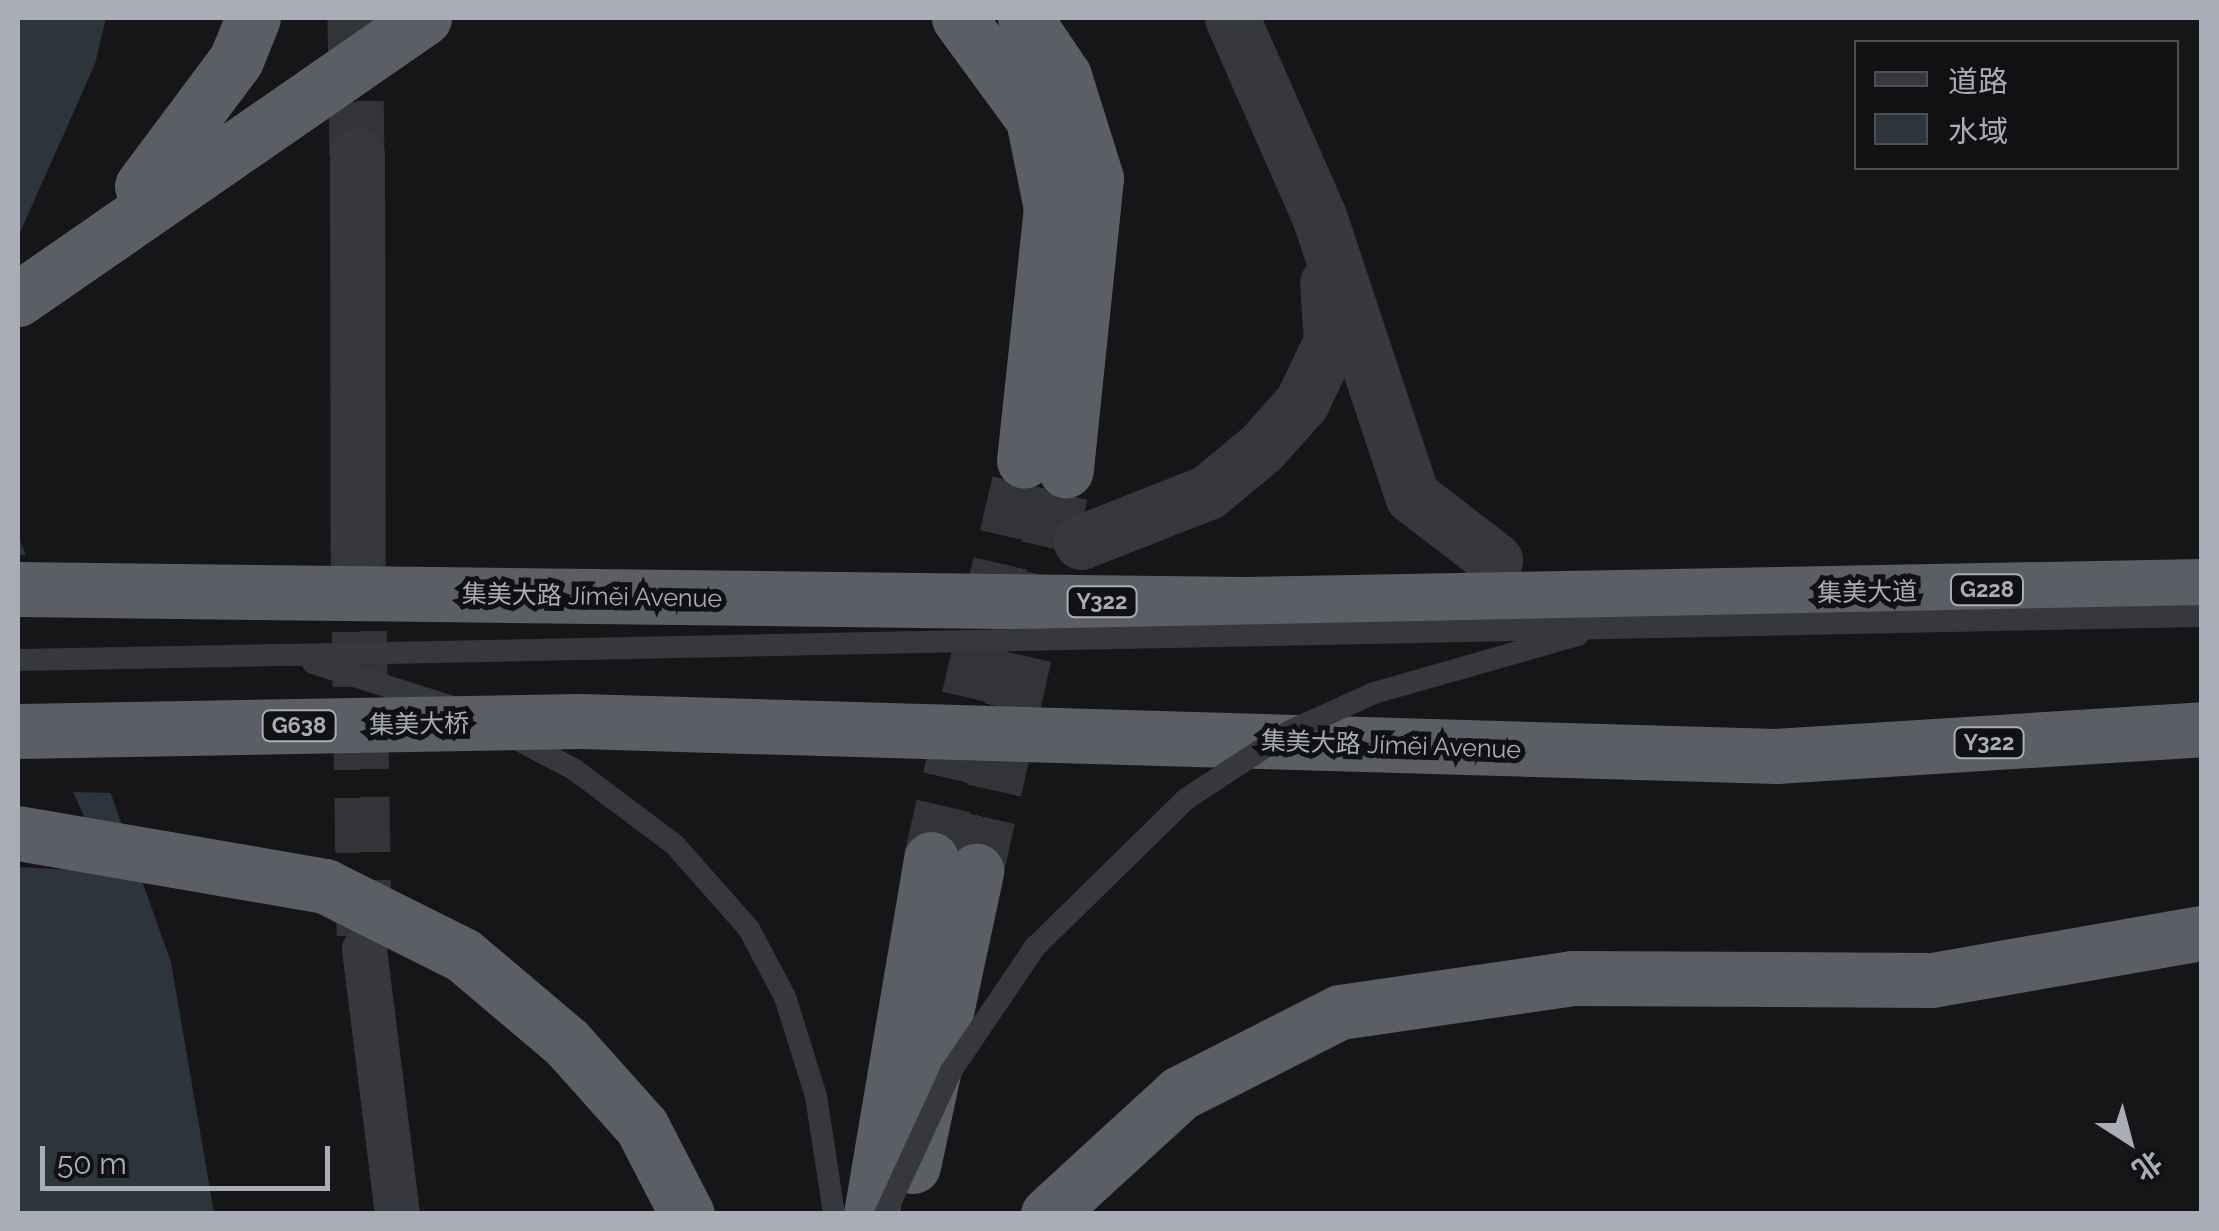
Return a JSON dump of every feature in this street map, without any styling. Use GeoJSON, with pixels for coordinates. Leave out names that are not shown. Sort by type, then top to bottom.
{"type":"FeatureCollection","features":[{"type":"Feature","properties":{"kind":"highway"},"geometry":{"type":"LineString","coordinates":[[18,298],[268,110],[376,18]]}},
{"type":"Feature","properties":{"kind":"highway"},"geometry":{"type":"LineString","coordinates":[[18,270],[142,186],[424,18]]}},
{"type":"Feature","properties":{"kind":"highway"},"geometry":{"type":"LineString","coordinates":[[959,18],[1033,120],[1051,208],[1045,465],[1096,178],[1064,76],[1025,18]]}},
{"type":"Feature","properties":{"kind":"highway"},"geometry":{"type":"LineString","coordinates":[[142,186],[236,60],[251,22]]}},
{"type":"Feature","properties":{"kind":"highway","name":"集美大道"},"geometry":{"type":"LineString","coordinates":[[1772,594],[2202,586]]}},
{"type":"Feature","properties":{"kind":"highway","name":"集美大路 Jíměi Avenue"},"geometry":{"type":"LineString","coordinates":[[18,588],[1244,604],[1772,594]]}},
{"type":"Feature","properties":{"kind":"highway","name":"集美大路 Jíměi Avenue"},"geometry":{"type":"LineString","coordinates":[[580,720],[1776,756],[2202,728]]}},
{"type":"Feature","properties":{"kind":"highway","name":"集美大桥"},"geometry":{"type":"LineString","coordinates":[[18,731],[580,720]]}},
{"type":"Feature","properties":{"kind":"highway"},"geometry":{"type":"LineString","coordinates":[[18,833],[326,886],[463,955],[567,1043],[642,1127],[686,1214]]}},
{"type":"Feature","properties":{"kind":"highway"},"geometry":{"type":"LineString","coordinates":[[872,1214],[953,865],[904,1214]]}},
{"type":"Feature","properties":{"kind":"highway"},"geometry":{"type":"LineString","coordinates":[[1048,1214],[1180,1093],[1340,1012],[1572,978],[1932,980],[2202,933]]}},
{"type":"Feature","properties":{"kind":"street"},"geometry":{"type":"LineString","coordinates":[[1232,18],[1319,216],[1412,496],[1495,560]]}},
{"type":"Feature","properties":{"kind":"street"},"geometry":{"type":"LineString","coordinates":[[358,155],[358,548]]}},
{"type":"Feature","properties":{"kind":"street"},"geometry":{"type":"LineString","coordinates":[[1080,542],[1208,492],[1302,402],[1331,342],[1319,216]]}},
{"type":"Feature","properties":{"kind":"street"},"geometry":{"type":"LineString","coordinates":[[364,949],[397,1214]]}},
{"type":"Feature","properties":{"kind":"lane"},"geometry":{"type":"LineString","coordinates":[[18,660],[2202,616]]}},
{"type":"Feature","properties":{"kind":"lane"},"geometry":{"type":"LineString","coordinates":[[886,1214],[951,1071],[1035,947],[1186,799],[1290,732],[1374,693],[1612,625]]}},
{"type":"Feature","properties":{"kind":"lane"},"geometry":{"type":"LineString","coordinates":[[287,655],[434,696],[574,770],[675,845],[749,929],[784,996],[816,1096],[834,1214]]}},
{"type":"Feature","properties":{"kind":"water"},"geometry":{"type":"Polygon","coordinates":[[[18,18],[106,18],[95,64],[18,237],[18,18]]]}},
{"type":"Feature","properties":{"kind":"water"},"geometry":{"type":"Polygon","coordinates":[[[18,534],[171,962],[214,1213],[18,1213],[18,534]]]}},
{"type":"Feature","properties":{"kind":"pier"},"geometry":{"type":"Polygon","coordinates":[[[18,555],[30,555],[115,793],[73,792],[109,872],[18,867],[18,555]]]}},
{"type":"Feature","properties":{"kind":"tunnel"},"geometry":{"type":"LineString","coordinates":[[355,18],[357,155]]}},
{"type":"Feature","properties":{"kind":"tunnel"},"geometry":{"type":"LineString","coordinates":[[931,859],[1024,461]]}},
{"type":"Feature","properties":{"kind":"tunnel"},"geometry":{"type":"LineString","coordinates":[[976,871],[1066,470]]}},
{"type":"Feature","properties":{"kind":"tunnel"},"geometry":{"type":"LineString","coordinates":[[358,548],[364,949]]}}]}
